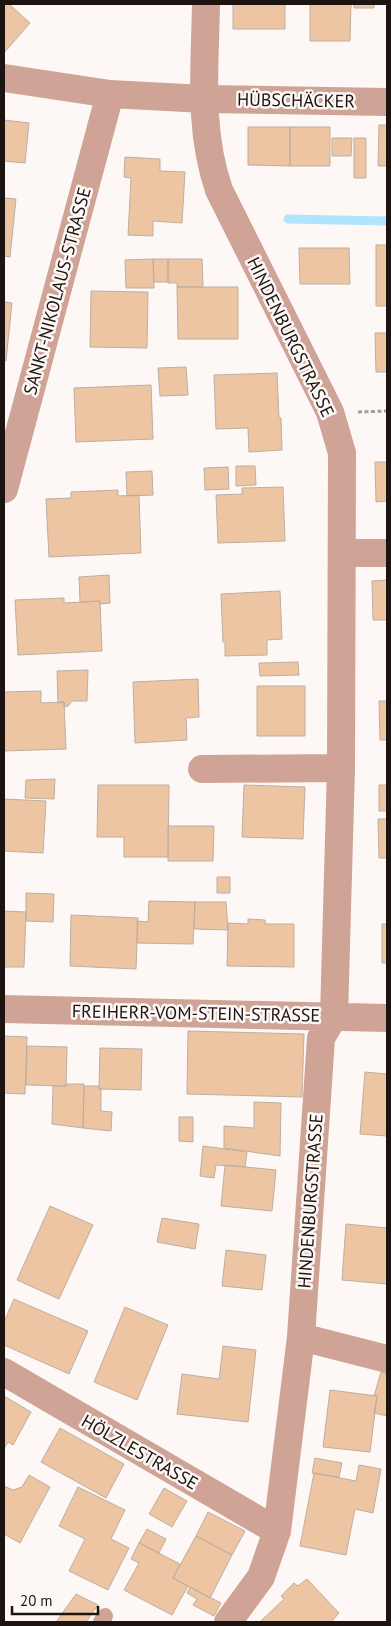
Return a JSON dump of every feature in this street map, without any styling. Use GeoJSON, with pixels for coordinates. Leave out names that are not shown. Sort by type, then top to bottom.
{"type":"FeatureCollection","features":[{"type":"Feature","properties":{"kind":"street","name":"HINDENBURGSTRASSE"},"geometry":{"type":"LineString","coordinates":[[206,4],[205,134],[212,168],[219,190],[330,412],[342,453],[341,768],[334,1016],[322,1038],[301,1337],[277,1531],[261,1577],[228,1622]]}},
{"type":"Feature","properties":{"kind":"street","name":"HÜBSCHÄCKER"},"geometry":{"type":"LineString","coordinates":[[4,78],[110,94],[204,99],[387,102]]}},
{"type":"Feature","properties":{"kind":"street","name":"SANKT-NIKOLAUS-STRASSE"},"geometry":{"type":"LineString","coordinates":[[4,489],[110,94]]}},
{"type":"Feature","properties":{"kind":"street"},"geometry":{"type":"LineString","coordinates":[[342,553],[387,553]]}},
{"type":"Feature","properties":{"kind":"street"},"geometry":{"type":"LineString","coordinates":[[202,769],[341,768]]}},
{"type":"Feature","properties":{"kind":"street","name":"FREIHERR-VOM-STEIN-STRASSE"},"geometry":{"type":"LineString","coordinates":[[4,1008],[387,1018]]}},
{"type":"Feature","properties":{"kind":"street"},"geometry":{"type":"LineString","coordinates":[[301,1337],[387,1360]]}},
{"type":"Feature","properties":{"kind":"street","name":"HÖLZLESTRASSE"},"geometry":{"type":"LineString","coordinates":[[4,1372],[277,1531]]}},
{"type":"Feature","properties":{"kind":"building"},"geometry":{"type":"Polygon","coordinates":[[[4,4],[9,4],[30,23],[4,53],[4,4]]]}},
{"type":"Feature","properties":{"kind":"building"},"geometry":{"type":"Polygon","coordinates":[[[233,4],[285,4],[285,29],[233,29],[233,4]]]}},
{"type":"Feature","properties":{"kind":"building"},"geometry":{"type":"Polygon","coordinates":[[[310,4],[351,4],[350,41],[310,41],[310,4]]]}},
{"type":"Feature","properties":{"kind":"building"},"geometry":{"type":"Polygon","coordinates":[[[354,4],[374,4],[374,8],[354,8],[354,4]]]}},
{"type":"Feature","properties":{"kind":"building"},"geometry":{"type":"Polygon","coordinates":[[[4,120],[29,123],[25,163],[4,161],[4,120]]]}},
{"type":"Feature","properties":{"kind":"building"},"geometry":{"type":"Polygon","coordinates":[[[379,125],[387,125],[387,166],[378,166],[379,125]]]}},
{"type":"Feature","properties":{"kind":"building"},"geometry":{"type":"Polygon","coordinates":[[[248,127],[290,127],[290,166],[248,165],[248,127]]]}},
{"type":"Feature","properties":{"kind":"building"},"geometry":{"type":"Polygon","coordinates":[[[290,127],[330,127],[330,166],[290,166],[290,127]]]}},
{"type":"Feature","properties":{"kind":"building"},"geometry":{"type":"Polygon","coordinates":[[[332,138],[352,138],[351,156],[332,156],[332,138]]]}},
{"type":"Feature","properties":{"kind":"building"},"geometry":{"type":"Polygon","coordinates":[[[354,138],[366,138],[366,178],[354,178],[354,138]]]}},
{"type":"Feature","properties":{"kind":"building"},"geometry":{"type":"Polygon","coordinates":[[[125,157],[160,159],[160,171],[185,172],[182,223],[153,221],[153,236],[128,235],[131,178],[124,177],[125,157]]]}},
{"type":"Feature","properties":{"kind":"building"},"geometry":{"type":"Polygon","coordinates":[[[4,198],[16,199],[10,257],[4,256],[4,198]]]}},
{"type":"Feature","properties":{"kind":"building"},"geometry":{"type":"Polygon","coordinates":[[[376,245],[387,245],[387,306],[376,306],[376,245]]]}},
{"type":"Feature","properties":{"kind":"building"},"geometry":{"type":"Polygon","coordinates":[[[299,248],[349,248],[350,284],[300,284],[299,248]]]}},
{"type":"Feature","properties":{"kind":"building"},"geometry":{"type":"Polygon","coordinates":[[[153,259],[154,288],[126,288],[125,260],[153,259]]]}},
{"type":"Feature","properties":{"kind":"building"},"geometry":{"type":"Polygon","coordinates":[[[153,259],[168,259],[168,282],[154,282],[153,259]]]}},
{"type":"Feature","properties":{"kind":"building"},"geometry":{"type":"Polygon","coordinates":[[[168,259],[202,259],[203,287],[177,287],[177,283],[168,283],[168,259]]]}},
{"type":"Feature","properties":{"kind":"building"},"geometry":{"type":"Polygon","coordinates":[[[177,287],[238,287],[238,339],[178,339],[177,287]]]}},
{"type":"Feature","properties":{"kind":"building"},"geometry":{"type":"Polygon","coordinates":[[[91,291],[148,292],[147,348],[90,347],[91,291]]]}},
{"type":"Feature","properties":{"kind":"building"},"geometry":{"type":"Polygon","coordinates":[[[4,302],[12,303],[6,361],[4,360],[4,302]]]}},
{"type":"Feature","properties":{"kind":"building"},"geometry":{"type":"Polygon","coordinates":[[[375,333],[387,333],[387,372],[376,372],[375,333]]]}},
{"type":"Feature","properties":{"kind":"building"},"geometry":{"type":"Polygon","coordinates":[[[186,367],[188,395],[160,396],[158,368],[186,367]]]}},
{"type":"Feature","properties":{"kind":"building"},"geometry":{"type":"Polygon","coordinates":[[[277,373],[282,450],[249,452],[248,428],[216,429],[214,375],[277,373]]]}},
{"type":"Feature","properties":{"kind":"building"},"geometry":{"type":"Polygon","coordinates":[[[151,385],[153,439],[76,442],[74,388],[151,385]]]}},
{"type":"Feature","properties":{"kind":"building"},"geometry":{"type":"Polygon","coordinates":[[[375,462],[387,462],[387,501],[376,502],[375,462]]]}},
{"type":"Feature","properties":{"kind":"building"},"geometry":{"type":"Polygon","coordinates":[[[236,466],[255,466],[256,485],[236,486],[236,466]]]}},
{"type":"Feature","properties":{"kind":"building"},"geometry":{"type":"Polygon","coordinates":[[[228,467],[229,489],[205,490],[204,468],[228,467]]]}},
{"type":"Feature","properties":{"kind":"building"},"geometry":{"type":"Polygon","coordinates":[[[152,471],[153,495],[127,496],[126,472],[152,471]]]}},
{"type":"Feature","properties":{"kind":"building"},"geometry":{"type":"Polygon","coordinates":[[[283,487],[285,541],[218,543],[216,495],[242,494],[242,488],[283,487]]]}},
{"type":"Feature","properties":{"kind":"building"},"geometry":{"type":"Polygon","coordinates":[[[118,490],[118,496],[139,495],[141,553],[49,557],[46,499],[71,498],[71,492],[118,490]]]}},
{"type":"Feature","properties":{"kind":"building"},"geometry":{"type":"Polygon","coordinates":[[[109,575],[110,603],[100,604],[100,601],[80,602],[79,577],[109,575]]]}},
{"type":"Feature","properties":{"kind":"building"},"geometry":{"type":"Polygon","coordinates":[[[387,580],[387,620],[373,620],[372,581],[387,580]]]}},
{"type":"Feature","properties":{"kind":"building"},"geometry":{"type":"Polygon","coordinates":[[[280,591],[282,639],[267,640],[267,655],[225,656],[221,594],[280,591]]]}},
{"type":"Feature","properties":{"kind":"building"},"geometry":{"type":"Polygon","coordinates":[[[64,598],[64,603],[100,601],[102,651],[18,655],[15,600],[64,598]]]}},
{"type":"Feature","properties":{"kind":"building"},"geometry":{"type":"Polygon","coordinates":[[[298,662],[299,675],[260,676],[259,663],[298,662]]]}},
{"type":"Feature","properties":{"kind":"building"},"geometry":{"type":"Polygon","coordinates":[[[88,670],[87,701],[72,701],[68,706],[64,707],[64,702],[58,703],[57,671],[88,670]]]}},
{"type":"Feature","properties":{"kind":"building"},"geometry":{"type":"Polygon","coordinates":[[[198,679],[199,717],[186,718],[187,740],[135,743],[133,682],[198,679]]]}},
{"type":"Feature","properties":{"kind":"building"},"geometry":{"type":"Polygon","coordinates":[[[257,686],[305,686],[305,736],[257,736],[257,686]]]}},
{"type":"Feature","properties":{"kind":"building"},"geometry":{"type":"Polygon","coordinates":[[[41,691],[41,703],[64,702],[66,749],[4,751],[4,692],[41,691]]]}},
{"type":"Feature","properties":{"kind":"building"},"geometry":{"type":"Polygon","coordinates":[[[379,701],[387,701],[387,740],[380,740],[379,701]]]}},
{"type":"Feature","properties":{"kind":"building"},"geometry":{"type":"Polygon","coordinates":[[[55,779],[54,799],[25,798],[26,780],[55,779]]]}},
{"type":"Feature","properties":{"kind":"building"},"geometry":{"type":"Polygon","coordinates":[[[98,785],[169,785],[168,857],[124,857],[124,837],[97,837],[98,785]]]}},
{"type":"Feature","properties":{"kind":"building"},"geometry":{"type":"Polygon","coordinates":[[[244,785],[305,787],[303,839],[242,837],[244,785]]]}},
{"type":"Feature","properties":{"kind":"building"},"geometry":{"type":"Polygon","coordinates":[[[379,785],[387,785],[387,811],[379,811],[379,785]]]}},
{"type":"Feature","properties":{"kind":"building"},"geometry":{"type":"Polygon","coordinates":[[[4,799],[46,801],[43,853],[4,851],[4,799]]]}},
{"type":"Feature","properties":{"kind":"building"},"geometry":{"type":"Polygon","coordinates":[[[378,819],[387,819],[387,858],[379,858],[378,819]]]}},
{"type":"Feature","properties":{"kind":"building"},"geometry":{"type":"Polygon","coordinates":[[[168,826],[214,826],[213,861],[168,861],[168,826]]]}},
{"type":"Feature","properties":{"kind":"building"},"geometry":{"type":"Polygon","coordinates":[[[217,877],[230,877],[230,893],[217,893],[217,877]]]}},
{"type":"Feature","properties":{"kind":"building"},"geometry":{"type":"Polygon","coordinates":[[[26,893],[54,894],[53,922],[26,921],[26,893]]]}},
{"type":"Feature","properties":{"kind":"building"},"geometry":{"type":"Polygon","coordinates":[[[149,901],[195,902],[193,944],[137,943],[137,921],[148,922],[149,901]]]}},
{"type":"Feature","properties":{"kind":"building"},"geometry":{"type":"Polygon","coordinates":[[[195,902],[226,902],[228,930],[194,929],[195,902]]]}},
{"type":"Feature","properties":{"kind":"building"},"geometry":{"type":"Polygon","coordinates":[[[4,911],[26,912],[24,967],[4,967],[4,911]]]}},
{"type":"Feature","properties":{"kind":"building"},"geometry":{"type":"Polygon","coordinates":[[[71,915],[138,918],[136,969],[70,966],[71,915]]]}},
{"type":"Feature","properties":{"kind":"building"},"geometry":{"type":"Polygon","coordinates":[[[248,919],[265,920],[265,924],[294,924],[294,967],[227,966],[228,923],[248,924],[248,919]]]}},
{"type":"Feature","properties":{"kind":"building"},"geometry":{"type":"Polygon","coordinates":[[[382,924],[387,924],[387,963],[382,963],[382,924]]]}},
{"type":"Feature","properties":{"kind":"building"},"geometry":{"type":"Polygon","coordinates":[[[188,1031],[304,1034],[302,1097],[187,1094],[188,1031]]]}},
{"type":"Feature","properties":{"kind":"building"},"geometry":{"type":"Polygon","coordinates":[[[4,1036],[27,1037],[25,1094],[4,1093],[4,1036]]]}},
{"type":"Feature","properties":{"kind":"building"},"geometry":{"type":"Polygon","coordinates":[[[27,1046],[67,1047],[66,1086],[26,1085],[27,1046]]]}},
{"type":"Feature","properties":{"kind":"building"},"geometry":{"type":"Polygon","coordinates":[[[100,1048],[142,1049],[141,1090],[99,1089],[100,1048]]]}},
{"type":"Feature","properties":{"kind":"building"},"geometry":{"type":"Polygon","coordinates":[[[365,1072],[387,1074],[387,1136],[360,1134],[365,1072]]]}},
{"type":"Feature","properties":{"kind":"building"},"geometry":{"type":"Polygon","coordinates":[[[66,1084],[84,1084],[83,1128],[52,1124],[53,1086],[66,1086],[66,1084]]]}},
{"type":"Feature","properties":{"kind":"building"},"geometry":{"type":"Polygon","coordinates":[[[84,1086],[99,1086],[99,1089],[101,1089],[101,1111],[112,1112],[111,1131],[83,1128],[84,1086]]]}},
{"type":"Feature","properties":{"kind":"building"},"geometry":{"type":"Polygon","coordinates":[[[254,1102],[281,1103],[280,1156],[224,1148],[224,1126],[254,1128],[254,1102]]]}},
{"type":"Feature","properties":{"kind":"building"},"geometry":{"type":"Polygon","coordinates":[[[179,1117],[193,1117],[193,1142],[179,1141],[179,1117]]]}},
{"type":"Feature","properties":{"kind":"building"},"geometry":{"type":"Polygon","coordinates":[[[203,1146],[247,1152],[245,1167],[216,1165],[214,1178],[200,1176],[203,1146]]]}},
{"type":"Feature","properties":{"kind":"building"},"geometry":{"type":"Polygon","coordinates":[[[225,1165],[276,1170],[272,1211],[221,1206],[225,1165]]]}},
{"type":"Feature","properties":{"kind":"building"},"geometry":{"type":"Polygon","coordinates":[[[50,1206],[93,1225],[59,1299],[17,1280],[50,1206]]]}},
{"type":"Feature","properties":{"kind":"building"},"geometry":{"type":"Polygon","coordinates":[[[162,1218],[199,1224],[195,1249],[157,1242],[162,1218]]]}},
{"type":"Feature","properties":{"kind":"building"},"geometry":{"type":"Polygon","coordinates":[[[346,1224],[387,1228],[387,1284],[342,1280],[346,1224]]]}},
{"type":"Feature","properties":{"kind":"building"},"geometry":{"type":"Polygon","coordinates":[[[226,1250],[266,1255],[262,1290],[222,1286],[226,1250]]]}},
{"type":"Feature","properties":{"kind":"building"},"geometry":{"type":"Polygon","coordinates":[[[14,1299],[88,1331],[69,1374],[4,1345],[4,1322],[14,1299]]]}},
{"type":"Feature","properties":{"kind":"building"},"geometry":{"type":"Polygon","coordinates":[[[125,1307],[168,1325],[137,1400],[94,1382],[125,1307]]]}},
{"type":"Feature","properties":{"kind":"building"},"geometry":{"type":"Polygon","coordinates":[[[223,1346],[256,1350],[248,1422],[177,1414],[182,1374],[219,1379],[223,1346]]]}},
{"type":"Feature","properties":{"kind":"building"},"geometry":{"type":"Polygon","coordinates":[[[381,1372],[387,1374],[387,1416],[374,1413],[377,1396],[374,1396],[381,1372]]]}},
{"type":"Feature","properties":{"kind":"building"},"geometry":{"type":"Polygon","coordinates":[[[330,1390],[377,1396],[370,1452],[323,1447],[330,1390]]]}},
{"type":"Feature","properties":{"kind":"building"},"geometry":{"type":"Polygon","coordinates":[[[4,1396],[31,1412],[13,1445],[8,1442],[4,1449],[4,1396]]]}},
{"type":"Feature","properties":{"kind":"building"},"geometry":{"type":"Polygon","coordinates":[[[60,1428],[124,1464],[106,1498],[41,1462],[60,1428]]]}},
{"type":"Feature","properties":{"kind":"building"},"geometry":{"type":"Polygon","coordinates":[[[315,1458],[342,1463],[339,1477],[312,1473],[315,1458]]]}},
{"type":"Feature","properties":{"kind":"building"},"geometry":{"type":"Polygon","coordinates":[[[359,1465],[381,1469],[373,1513],[355,1509],[346,1555],[300,1546],[314,1473],[356,1481],[359,1465]]]}},
{"type":"Feature","properties":{"kind":"building"},"geometry":{"type":"Polygon","coordinates":[[[29,1475],[50,1487],[20,1543],[4,1534],[4,1486],[13,1490],[22,1487],[29,1475]]]}},
{"type":"Feature","properties":{"kind":"building"},"geometry":{"type":"Polygon","coordinates":[[[78,1487],[125,1510],[111,1539],[129,1548],[108,1590],[69,1571],[85,1539],[59,1526],[78,1487]]]}},
{"type":"Feature","properties":{"kind":"building"},"geometry":{"type":"Polygon","coordinates":[[[164,1488],[187,1501],[172,1527],[149,1514],[164,1488]]]}},
{"type":"Feature","properties":{"kind":"building"},"geometry":{"type":"Polygon","coordinates":[[[208,1512],[245,1531],[232,1555],[196,1536],[208,1512]]]}},
{"type":"Feature","properties":{"kind":"building"},"geometry":{"type":"Polygon","coordinates":[[[147,1529],[166,1539],[159,1553],[139,1543],[147,1529]]]}},
{"type":"Feature","properties":{"kind":"building"},"geometry":{"type":"Polygon","coordinates":[[[196,1536],[232,1555],[210,1598],[173,1578],[196,1536]]]}},
{"type":"Feature","properties":{"kind":"building"},"geometry":{"type":"Polygon","coordinates":[[[139,1543],[180,1564],[173,1578],[188,1586],[172,1615],[124,1590],[139,1563],[131,1559],[139,1543]]]}},
{"type":"Feature","properties":{"kind":"building"},"geometry":{"type":"Polygon","coordinates":[[[307,1579],[339,1613],[333,1622],[260,1622],[284,1599],[281,1596],[294,1583],[298,1586],[307,1579]]]}},
{"type":"Feature","properties":{"kind":"building"},"geometry":{"type":"Polygon","coordinates":[[[190,1587],[221,1603],[214,1616],[193,1605],[197,1599],[187,1593],[190,1587]]]}},
{"type":"Feature","properties":{"kind":"building"},"geometry":{"type":"Polygon","coordinates":[[[76,1594],[98,1605],[86,1622],[56,1622],[76,1594]]]}},
{"type":"Feature","properties":{"kind":"waterway"},"geometry":{"type":"LineString","coordinates":[[288,219],[387,221]]}}]}
